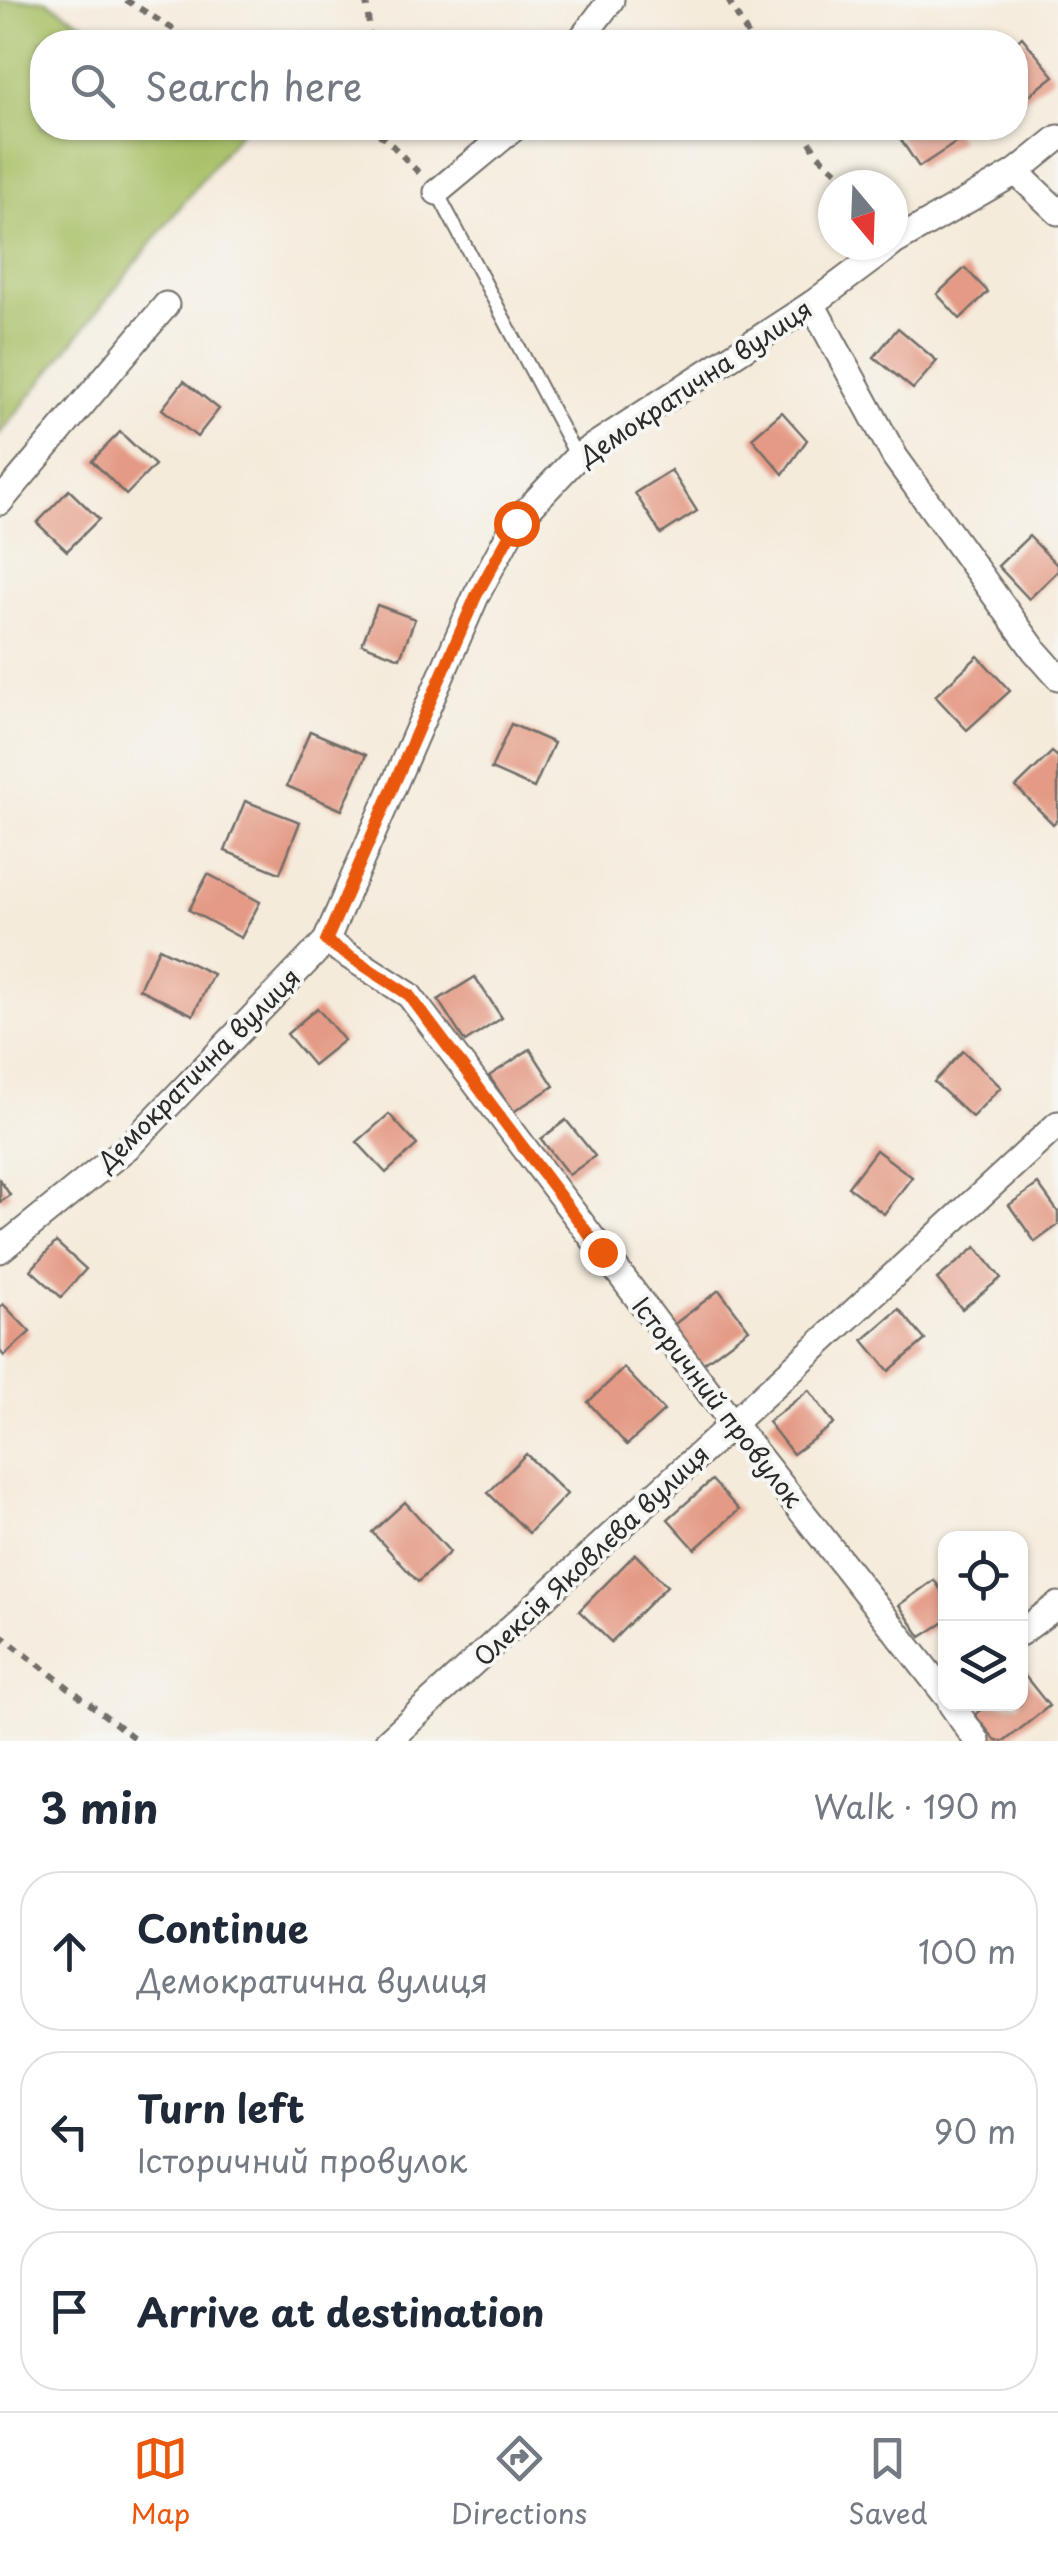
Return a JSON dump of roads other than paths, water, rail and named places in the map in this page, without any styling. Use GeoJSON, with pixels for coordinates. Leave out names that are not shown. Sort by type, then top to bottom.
{"type":"FeatureCollection","features":[{"type":"Feature","properties":{"kind":"street"},"geometry":{"type":"LineString","coordinates":[[588,30],[611,0]]}},
{"type":"Feature","properties":{"kind":"street","name":"Демократична вулиця"},"geometry":{"type":"LineString","coordinates":[[908,235],[1016,172],[1058,138]]}},
{"type":"Feature","properties":{"kind":"street"},"geometry":{"type":"LineString","coordinates":[[437,192],[500,140]]}},
{"type":"Feature","properties":{"kind":"street"},"geometry":{"type":"LineString","coordinates":[[1016,172],[1058,212]]}},
{"type":"Feature","properties":{"kind":"street","name":"Демократична вулиця"},"geometry":{"type":"LineString","coordinates":[[0,1250],[130,1145],[326,941],[476,596],[516,523],[577,457],[812,304],[871,260]]}},
{"type":"Feature","properties":{"kind":"street"},"geometry":{"type":"LineString","coordinates":[[812,304],[895,457],[1058,678]]}},
{"type":"Feature","properties":{"kind":"street"},"geometry":{"type":"LineString","coordinates":[[0,502],[166,305]]}},
{"type":"Feature","properties":{"kind":"street","name":"Історичний провулок"},"geometry":{"type":"LineString","coordinates":[[326,941],[409,995],[733,1424],[938,1685]]}},
{"type":"Feature","properties":{"kind":"street","name":"Олексія Яковлєва вулиця"},"geometry":{"type":"LineString","coordinates":[[388,1741],[1058,1124]]}},
{"type":"Feature","properties":{"kind":"street"},"geometry":{"type":"LineString","coordinates":[[1028,1628],[1058,1605]]}},
{"type":"Feature","properties":{"kind":"street","name":"Історичний провулок"},"geometry":{"type":"LineString","coordinates":[[957,1711],[977,1741]]}},
{"type":"Feature","properties":{"kind":"lane"},"geometry":{"type":"LineString","coordinates":[[437,192],[577,457]]}}]}
